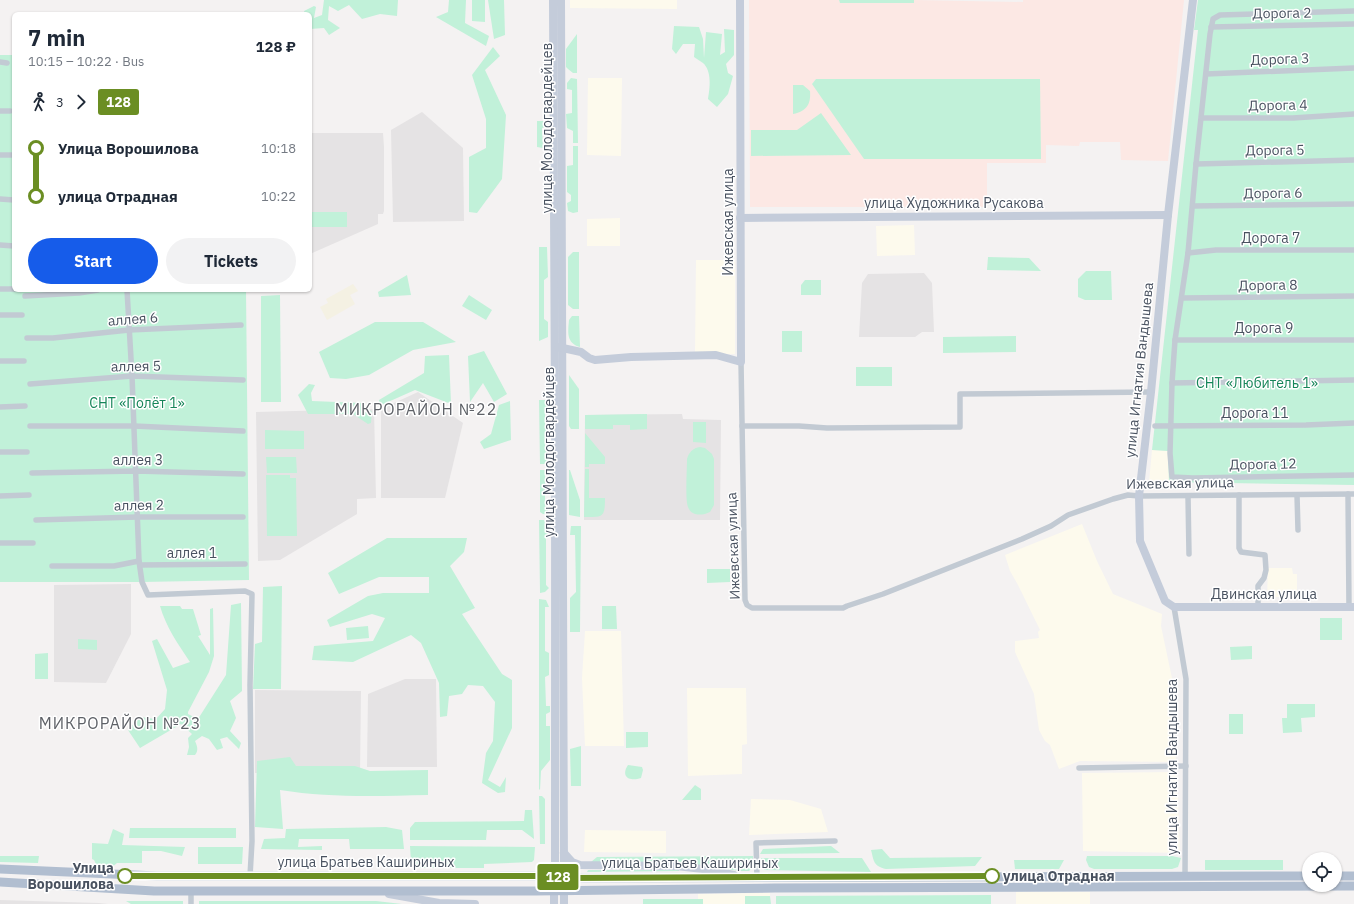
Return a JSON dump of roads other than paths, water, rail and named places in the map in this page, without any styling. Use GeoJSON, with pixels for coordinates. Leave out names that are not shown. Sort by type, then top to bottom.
{"type":"FeatureCollection","features":[{"type":"Feature","properties":{"kind":"main road","name":"улица Молодогвардейцев"},"geometry":{"type":"LineString","coordinates":[[553,0],[564,904]]}},
{"type":"Feature","properties":{"kind":"main road","name":"улица Молодогвардейцев"},"geometry":{"type":"LineString","coordinates":[[554,904],[556,794],[560,0]]}},
{"type":"Feature","properties":{"kind":"main road","name":"Ижевская улица"},"geometry":{"type":"LineString","coordinates":[[740,0],[741,362]]}},
{"type":"Feature","properties":{"kind":"main road","name":"улица Игнатия Вандышева"},"geometry":{"type":"LineString","coordinates":[[1174,607],[1165,601],[1140,541],[1139,496],[1151,392],[1168,215],[1193,0]]}},
{"type":"Feature","properties":{"kind":"main road","name":"улица Художника Русакова"},"geometry":{"type":"LineString","coordinates":[[740,218],[1168,215]]}},
{"type":"Feature","properties":{"kind":"main road"},"geometry":{"type":"LineString","coordinates":[[558,347],[582,352],[589,358],[595,360],[674,355],[716,355],[741,362]]}},
{"type":"Feature","properties":{"kind":"main road","name":"Двинская улица"},"geometry":{"type":"LineString","coordinates":[[1174,607],[1351,607]]}},
{"type":"Feature","properties":{"kind":"main road"},"geometry":{"type":"LineString","coordinates":[[564,853],[572,862],[580,865],[681,866],[744,877]]}},
{"type":"Feature","properties":{"kind":"main road","name":"улица Братьев Кашириных"},"geometry":{"type":"LineString","coordinates":[[0,869],[125,876],[535,876],[564,878],[1302,876]]}},
{"type":"Feature","properties":{"kind":"main road"},"geometry":{"type":"LineString","coordinates":[[1342,876],[1354,876]]}},
{"type":"Feature","properties":{"kind":"main road","name":"улица Братьев Кашириных"},"geometry":{"type":"LineString","coordinates":[[0,882],[126,890],[191,891],[564,891],[775,888],[1354,886]]}},
{"type":"Feature","properties":{"kind":"main road"},"geometry":{"type":"LineString","coordinates":[[370,891],[439,903],[474,904]]}},
{"type":"Feature","properties":{"kind":"street"},"geometry":{"type":"LineString","coordinates":[[1171,425],[1175,340],[1188,253],[1212,20],[1220,15],[1354,11]]}},
{"type":"Feature","properties":{"kind":"street","name":"Дорога 2"},"geometry":{"type":"LineString","coordinates":[[1211,27],[1354,24]]}},
{"type":"Feature","properties":{"kind":"street"},"geometry":{"type":"LineString","coordinates":[[0,62],[7,63]]}},
{"type":"Feature","properties":{"kind":"street","name":"Дорога 3"},"geometry":{"type":"LineString","coordinates":[[1206,74],[1354,68]]}},
{"type":"Feature","properties":{"kind":"street"},"geometry":{"type":"LineString","coordinates":[[0,111],[10,111]]}},
{"type":"Feature","properties":{"kind":"street","name":"Дорога 4"},"geometry":{"type":"LineString","coordinates":[[1202,118],[1293,118],[1354,114]]}},
{"type":"Feature","properties":{"kind":"street"},"geometry":{"type":"LineString","coordinates":[[0,155],[12,154]]}},
{"type":"Feature","properties":{"kind":"street","name":"Дорога 5"},"geometry":{"type":"LineString","coordinates":[[1196,164],[1354,160]]}},
{"type":"Feature","properties":{"kind":"street"},"geometry":{"type":"LineString","coordinates":[[0,199],[12,200]]}},
{"type":"Feature","properties":{"kind":"street","name":"Дорога 6"},"geometry":{"type":"LineString","coordinates":[[1193,206],[1354,204]]}},
{"type":"Feature","properties":{"kind":"street"},"geometry":{"type":"LineString","coordinates":[[0,245],[12,246]]}},
{"type":"Feature","properties":{"kind":"street","name":"Дорога 7"},"geometry":{"type":"LineString","coordinates":[[1188,253],[1216,250],[1354,250]]}},
{"type":"Feature","properties":{"kind":"street"},"geometry":{"type":"LineString","coordinates":[[0,289],[12,289]]}},
{"type":"Feature","properties":{"kind":"street"},"geometry":{"type":"LineString","coordinates":[[25,296],[85,292]]}},
{"type":"Feature","properties":{"kind":"street"},"geometry":{"type":"LineString","coordinates":[[127,292],[132,376],[139,563],[142,582],[148,595],[240,591],[245,591],[252,594],[250,715],[252,841],[250,876]]}},
{"type":"Feature","properties":{"kind":"street","name":"Дорога 8"},"geometry":{"type":"LineString","coordinates":[[1182,298],[1354,296]]}},
{"type":"Feature","properties":{"kind":"street"},"geometry":{"type":"LineString","coordinates":[[0,315],[22,315]]}},
{"type":"Feature","properties":{"kind":"street","name":"аллея 6"},"geometry":{"type":"LineString","coordinates":[[27,338],[53,338],[129,330],[241,325]]}},
{"type":"Feature","properties":{"kind":"street","name":"Дорога 9"},"geometry":{"type":"LineString","coordinates":[[1175,340],[1354,340]]}},
{"type":"Feature","properties":{"kind":"street"},"geometry":{"type":"LineString","coordinates":[[0,361],[24,361]]}},
{"type":"Feature","properties":{"kind":"street","name":"Ижевская улица"},"geometry":{"type":"LineString","coordinates":[[741,362],[745,600],[747,605],[752,608],[843,608],[883,594],[1022,539],[1051,526],[1068,515],[1113,498],[1128,495],[1239,496],[1351,494]]}},
{"type":"Feature","properties":{"kind":"street","name":"аллея 5"},"geometry":{"type":"LineString","coordinates":[[30,384],[132,376],[243,380]]}},
{"type":"Feature","properties":{"kind":"street"},"geometry":{"type":"LineString","coordinates":[[1172,383],[1354,380]]}},
{"type":"Feature","properties":{"kind":"street"},"geometry":{"type":"LineString","coordinates":[[742,426],[799,426],[828,428],[960,427],[960,394],[1151,392]]}},
{"type":"Feature","properties":{"kind":"street"},"geometry":{"type":"LineString","coordinates":[[0,407],[25,406]]}},
{"type":"Feature","properties":{"kind":"street","name":"Дорога 11"},"geometry":{"type":"LineString","coordinates":[[1156,426],[1306,425],[1354,423]]}},
{"type":"Feature","properties":{"kind":"street","name":"Дорога 12"},"geometry":{"type":"LineString","coordinates":[[1171,425],[1170,454],[1172,477],[1193,478],[1354,475]]}},
{"type":"Feature","properties":{"kind":"street"},"geometry":{"type":"LineString","coordinates":[[30,426],[134,426],[243,430]]}},
{"type":"Feature","properties":{"kind":"street"},"geometry":{"type":"LineString","coordinates":[[0,452],[27,452]]}},
{"type":"Feature","properties":{"kind":"street","name":"аллея 3"},"geometry":{"type":"LineString","coordinates":[[32,473],[136,471],[243,474]]}},
{"type":"Feature","properties":{"kind":"street"},"geometry":{"type":"LineString","coordinates":[[1351,494],[1351,607]]}},
{"type":"Feature","properties":{"kind":"street"},"geometry":{"type":"LineString","coordinates":[[1297,495],[1298,530]]}},
{"type":"Feature","properties":{"kind":"street"},"geometry":{"type":"LineString","coordinates":[[0,496],[30,496]]}},
{"type":"Feature","properties":{"kind":"street"},"geometry":{"type":"LineString","coordinates":[[1188,496],[1189,554]]}},
{"type":"Feature","properties":{"kind":"street"},"geometry":{"type":"LineString","coordinates":[[1239,496],[1239,548],[1241,552],[1265,554],[1266,570],[1264,578],[1258,586],[1258,607]]}},
{"type":"Feature","properties":{"kind":"street","name":"аллея 2"},"geometry":{"type":"LineString","coordinates":[[36,520],[137,516],[243,517]]}},
{"type":"Feature","properties":{"kind":"street"},"geometry":{"type":"LineString","coordinates":[[0,543],[33,543]]}},
{"type":"Feature","properties":{"kind":"street","name":"аллея 1"},"geometry":{"type":"LineString","coordinates":[[52,566],[114,566],[139,563],[245,564]]}},
{"type":"Feature","properties":{"kind":"street","name":"улица Игнатия Вандышева"},"geometry":{"type":"LineString","coordinates":[[1174,607],[1186,679],[1185,876]]}},
{"type":"Feature","properties":{"kind":"street"},"geometry":{"type":"LineString","coordinates":[[1079,768],[1186,766]]}},
{"type":"Feature","properties":{"kind":"street"},"geometry":{"type":"LineString","coordinates":[[757,877],[756,843],[835,840]]}},
{"type":"Feature","properties":{"kind":"street"},"geometry":{"type":"LineString","coordinates":[[191,891],[191,904]]}},
{"type":"Feature","properties":{"kind":"place","name":"Улица Ворошилова"},"geometry":{"type":"Point","coordinates":[125,876]}},
{"type":"Feature","properties":{"kind":"place","name":"улица Отрадная"},"geometry":{"type":"Point","coordinates":[992,876]}},
{"type":"Feature","properties":{"kind":"district","name":"МИКРОРАЙОН №22"},"geometry":{"type":"Point","coordinates":[416,409]}},
{"type":"Feature","properties":{"kind":"district","name":"МИКРОРАЙОН №23"},"geometry":{"type":"Point","coordinates":[120,723]}},
{"type":"Feature","properties":{"kind":"park label","name":"СНТ «Любитель 1»"},"geometry":{"type":"Point","coordinates":[1257,383]}},
{"type":"Feature","properties":{"kind":"park label","name":"СНТ «Полёт 1»"},"geometry":{"type":"Point","coordinates":[137,403]}}]}
